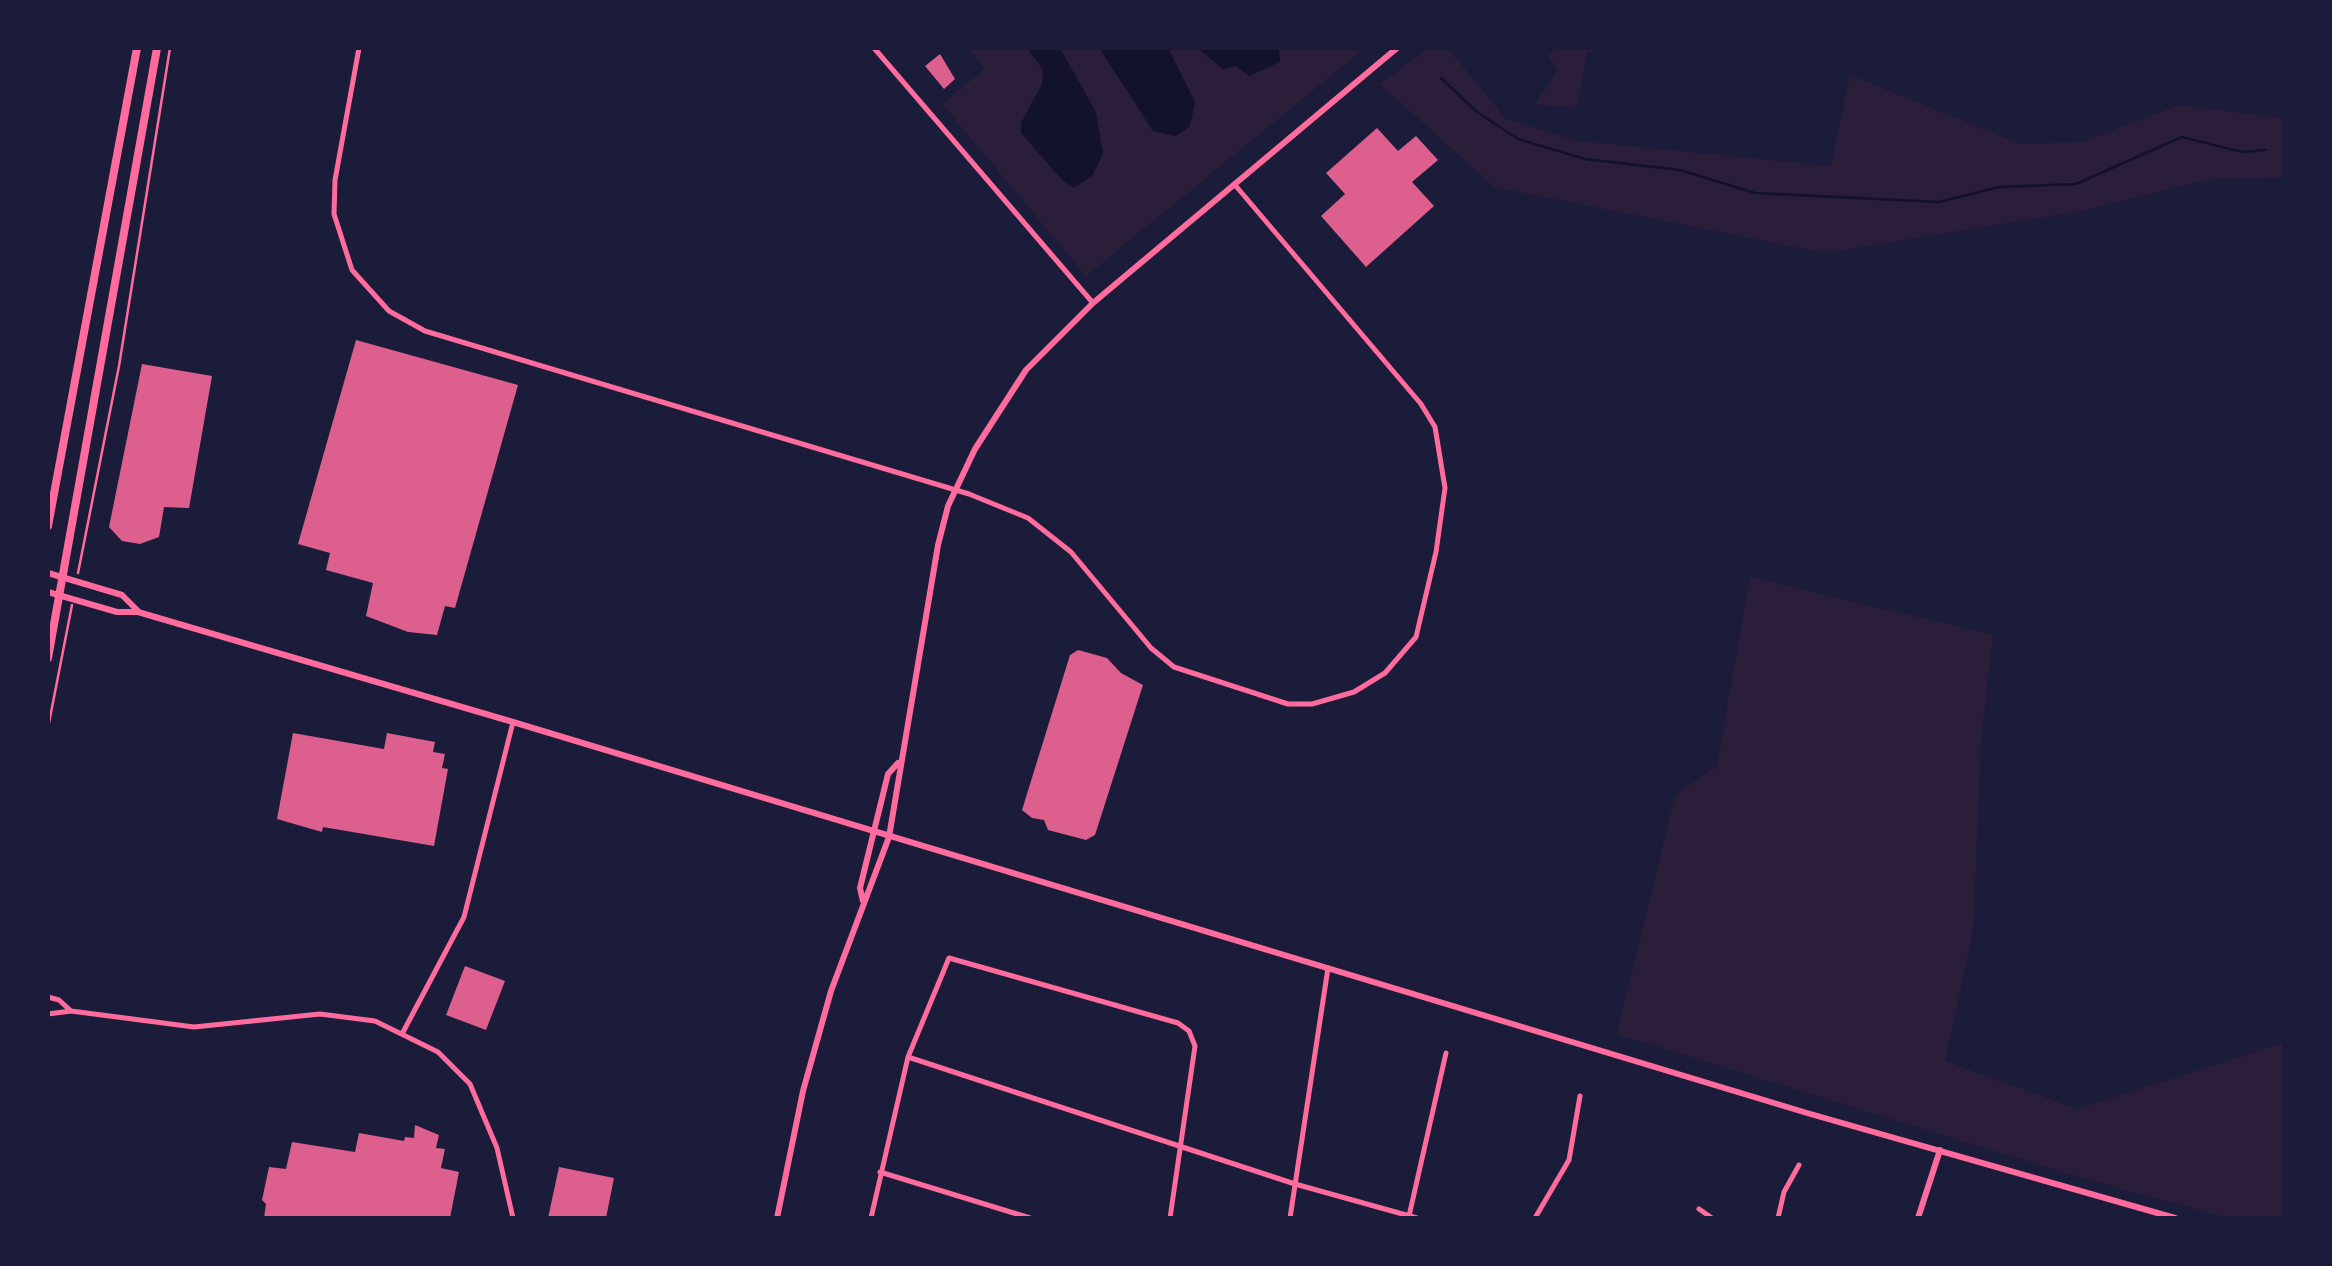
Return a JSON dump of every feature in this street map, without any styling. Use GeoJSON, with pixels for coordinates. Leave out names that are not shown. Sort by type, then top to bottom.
{"type":"FeatureCollection","features":[{"type":"Feature","properties":{"kind":"main road"},"geometry":{"type":"LineString","coordinates":[[48,526],[137,48]]}},
{"type":"Feature","properties":{"kind":"main road"},"geometry":{"type":"LineString","coordinates":[[48,658],[157,48]]}},
{"type":"Feature","properties":{"kind":"street"},"geometry":{"type":"LineString","coordinates":[[359,48],[335,180],[334,214],[352,270],[388,311],[424,331],[954,490],[1028,518],[1071,552],[1151,648],[1182,672],[1288,704],[1312,704],[1354,692],[1385,673],[1407,651],[1420,624],[1445,488],[1436,427],[1345,312],[1234,184]]}},
{"type":"Feature","properties":{"kind":"street"},"geometry":{"type":"LineString","coordinates":[[874,48],[1093,302]]}},
{"type":"Feature","properties":{"kind":"street"},"geometry":{"type":"LineString","coordinates":[[778,1218],[808,1074],[863,902],[872,890],[889,837],[902,776],[898,763],[938,545],[954,490],[1011,390],[1093,302],[1397,48]]}},
{"type":"Feature","properties":{"kind":"street"},"geometry":{"type":"LineString","coordinates":[[48,573],[122,595],[138,612]]}},
{"type":"Feature","properties":{"kind":"street"},"geometry":{"type":"LineString","coordinates":[[48,592],[117,612],[138,612],[514,722],[875,833],[2175,1218]]}},
{"type":"Feature","properties":{"kind":"street"},"geometry":{"type":"LineString","coordinates":[[402,1034],[464,917],[514,722]]}},
{"type":"Feature","properties":{"kind":"street"},"geometry":{"type":"LineString","coordinates":[[863,902],[860,888],[888,774],[898,763]]}},
{"type":"Feature","properties":{"kind":"street"},"geometry":{"type":"LineString","coordinates":[[871,1218],[908,1057],[949,958],[1178,1023],[1189,1031],[1195,1046],[1170,1218]]}},
{"type":"Feature","properties":{"kind":"street"},"geometry":{"type":"LineString","coordinates":[[1290,1218],[1328,968]]}},
{"type":"Feature","properties":{"kind":"street"},"geometry":{"type":"LineString","coordinates":[[48,997],[59,1000],[71,1012]]}},
{"type":"Feature","properties":{"kind":"street"},"geometry":{"type":"LineString","coordinates":[[48,1014],[71,1012],[194,1027],[320,1014],[375,1021],[438,1052],[470,1084],[498,1148],[513,1218]]}},
{"type":"Feature","properties":{"kind":"street"},"geometry":{"type":"LineString","coordinates":[[908,1057],[1295,1184],[1413,1217],[1446,1053]]}},
{"type":"Feature","properties":{"kind":"street"},"geometry":{"type":"LineString","coordinates":[[1534,1218],[1569,1160],[1580,1096]]}},
{"type":"Feature","properties":{"kind":"street"},"geometry":{"type":"LineString","coordinates":[[1918,1218],[1940,1150]]}},
{"type":"Feature","properties":{"kind":"street"},"geometry":{"type":"LineString","coordinates":[[1778,1218],[1784,1192],[1799,1165]]}},
{"type":"Feature","properties":{"kind":"street"},"geometry":{"type":"LineString","coordinates":[[879,1172],[1030,1218]]}},
{"type":"Feature","properties":{"kind":"street"},"geometry":{"type":"LineString","coordinates":[[1699,1210],[1712,1218]]}},
{"type":"Feature","properties":{"kind":"path"},"geometry":{"type":"LineString","coordinates":[[76,582],[119,366],[170,48]]}},
{"type":"Feature","properties":{"kind":"path"},"geometry":{"type":"LineString","coordinates":[[48,728],[72,599]]}},
{"type":"Feature","properties":{"kind":"shaded area"},"geometry":{"type":"Polygon","coordinates":[[[968,48],[1365,48],[1086,276],[942,104],[985,69],[968,48]]]}},
{"type":"Feature","properties":{"kind":"shaded area"},"geometry":{"type":"Polygon","coordinates":[[[1027,48],[1060,48],[1096,112],[1103,154],[1092,176],[1074,188],[1063,181],[1021,133],[1021,123],[1042,84],[1043,70],[1027,48]]]}},
{"type":"Feature","properties":{"kind":"shaded area"},"geometry":{"type":"Polygon","coordinates":[[[1099,48],[1168,48],[1195,102],[1190,126],[1176,136],[1153,131],[1099,48]]]}},
{"type":"Feature","properties":{"kind":"shaded area"},"geometry":{"type":"Polygon","coordinates":[[[1197,48],[1279,48],[1280,62],[1249,76],[1236,66],[1223,69],[1197,48]]]}},
{"type":"Feature","properties":{"kind":"shaded area"},"geometry":{"type":"Polygon","coordinates":[[[1429,48],[1448,48],[1506,119],[1577,141],[1831,166],[1850,75],[2020,144],[2083,142],[2178,105],[2284,118],[2284,177],[2212,179],[2086,210],[1825,253],[1494,187],[1380,84],[1429,48]]]}},
{"type":"Feature","properties":{"kind":"shaded area"},"geometry":{"type":"Polygon","coordinates":[[[1560,48],[1595,48],[1594,53],[1587,52],[1577,108],[1535,104],[1558,70],[1548,55],[1560,48]]]}},
{"type":"Feature","properties":{"kind":"shaded area"},"geometry":{"type":"Polygon","coordinates":[[[1750,577],[1993,635],[1981,742],[1973,932],[1945,1061],[2077,1109],[2284,1043],[2284,1218],[2228,1218],[2072,1175],[1617,1034],[1675,795],[1717,766],[1750,577]]]}},
{"type":"Feature","properties":{"kind":"building"},"geometry":{"type":"Polygon","coordinates":[[[940,54],[955,79],[944,89],[925,66],[940,54]]]}},
{"type":"Feature","properties":{"kind":"building"},"geometry":{"type":"Polygon","coordinates":[[[1377,128],[1398,151],[1416,136],[1438,160],[1412,182],[1434,206],[1366,267],[1321,216],[1345,194],[1326,173],[1377,128]]]}},
{"type":"Feature","properties":{"kind":"building"},"geometry":{"type":"Polygon","coordinates":[[[356,340],[518,385],[455,608],[445,606],[437,635],[408,632],[366,616],[373,583],[326,570],[330,553],[298,544],[356,340]]]}},
{"type":"Feature","properties":{"kind":"building"},"geometry":{"type":"Polygon","coordinates":[[[142,364],[212,376],[189,508],[164,507],[159,537],[140,544],[122,541],[109,527],[142,364]]]}},
{"type":"Feature","properties":{"kind":"building"},"geometry":{"type":"Polygon","coordinates":[[[1078,650],[1107,658],[1121,673],[1143,685],[1095,835],[1086,840],[1048,830],[1044,820],[1032,818],[1022,810],[1070,655],[1078,650]]]}},
{"type":"Feature","properties":{"kind":"building"},"geometry":{"type":"Polygon","coordinates":[[[293,733],[384,749],[387,733],[435,742],[433,752],[445,754],[442,768],[448,769],[434,846],[323,827],[322,832],[277,819],[293,733]]]}},
{"type":"Feature","properties":{"kind":"building"},"geometry":{"type":"Polygon","coordinates":[[[465,966],[505,981],[486,1030],[446,1015],[465,966]]]}},
{"type":"Feature","properties":{"kind":"building"},"geometry":{"type":"Polygon","coordinates":[[[415,1125],[439,1135],[436,1148],[445,1149],[441,1168],[459,1172],[450,1218],[264,1218],[266,1204],[262,1200],[269,1167],[286,1169],[292,1142],[355,1152],[359,1133],[404,1141],[405,1137],[414,1138],[415,1125]]]}},
{"type":"Feature","properties":{"kind":"building"},"geometry":{"type":"Polygon","coordinates":[[[559,1167],[614,1178],[606,1218],[548,1218],[559,1167]]]}},
{"type":"Feature","properties":{"kind":"waterway"},"geometry":{"type":"LineString","coordinates":[[1441,78],[1477,112],[1518,139],[1585,159],[1680,170],[1755,193],[1939,202],[1999,187],[2076,184],[2182,137],[2242,152],[2266,150]]}}]}
